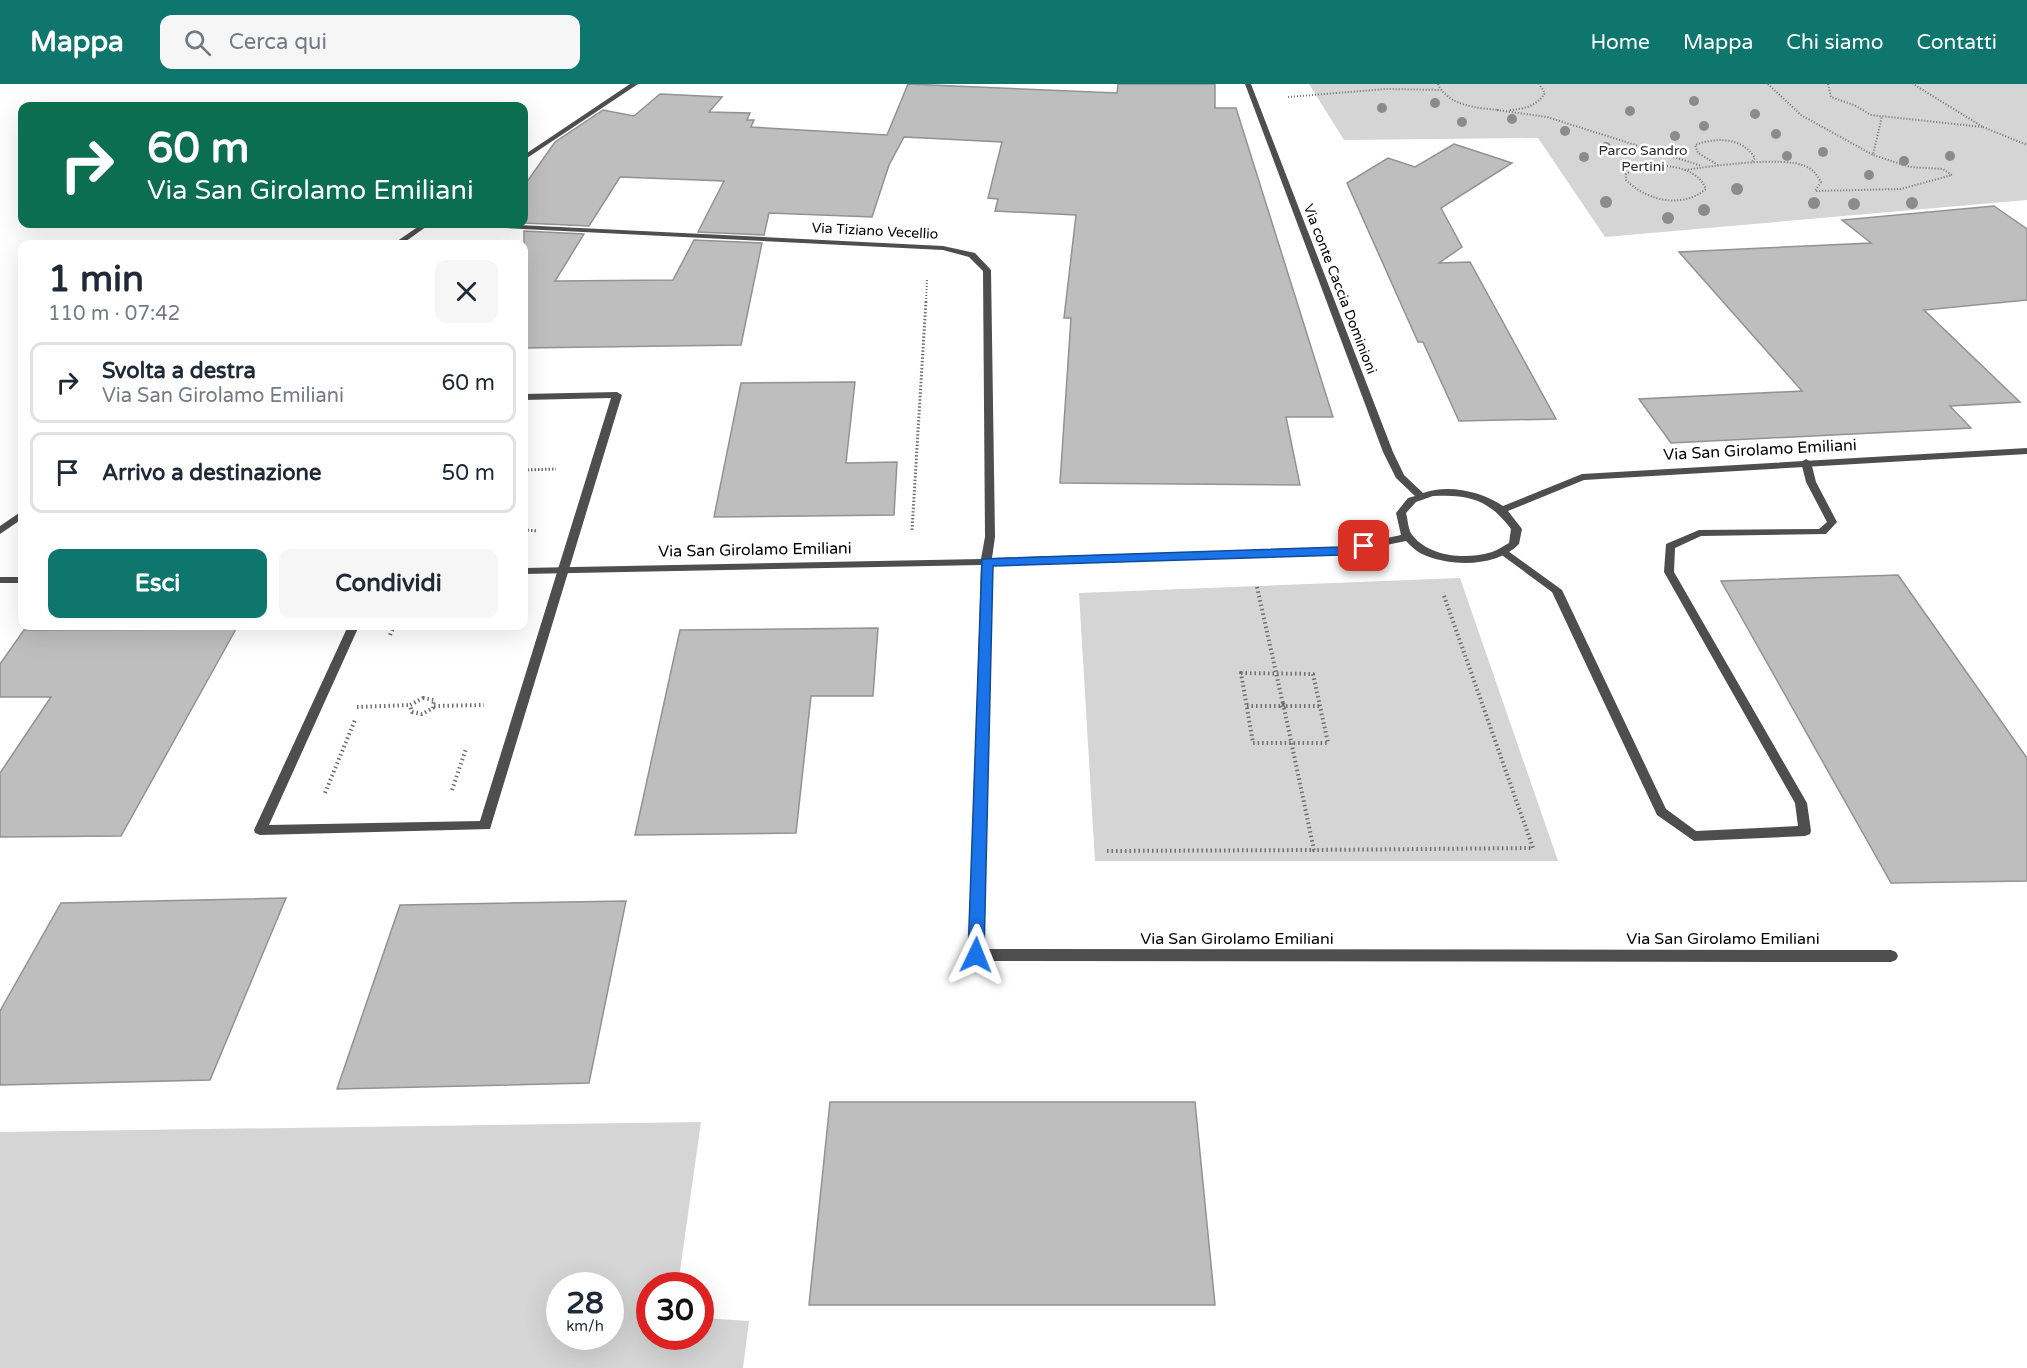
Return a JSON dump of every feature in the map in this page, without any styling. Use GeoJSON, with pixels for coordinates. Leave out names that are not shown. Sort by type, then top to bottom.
{"type":"FeatureCollection","features":[{"type":"Feature","properties":{"kind":"street"},"geometry":{"type":"LineString","coordinates":[[528,155],[635,84]]}},
{"type":"Feature","properties":{"kind":"street","name":"Via conte Caccia Dominioni"},"geometry":{"type":"LineString","coordinates":[[1248,84],[1391,460],[1400,476],[1421,496]]}},
{"type":"Feature","properties":{"kind":"street","name":"Via Tiziano Vecellio"},"geometry":{"type":"LineString","coordinates":[[528,227],[931,248],[972,255],[987,270],[990,537],[987,562]]}},
{"type":"Feature","properties":{"kind":"street"},"geometry":{"type":"LineString","coordinates":[[402,240],[420,228]]}},
{"type":"Feature","properties":{"kind":"street"},"geometry":{"type":"LineString","coordinates":[[351,630],[260,830],[485,826],[617,395],[528,397]]}},
{"type":"Feature","properties":{"kind":"street","name":"Via San Girolamo Emiliani"},"geometry":{"type":"LineString","coordinates":[[1502,510],[1582,477],[1806,462],[2027,451]]}},
{"type":"Feature","properties":{"kind":"street"},"geometry":{"type":"LineString","coordinates":[[1504,553],[1557,590],[1660,812],[1694,836],[1805,831],[1801,803],[1670,572],[1670,546],[1699,533],[1822,532],[1832,522],[1811,482],[1806,462]]}},
{"type":"Feature","properties":{"kind":"street"},"geometry":{"type":"LineString","coordinates":[[1444,492],[1469,495],[1502,510],[1514,524],[1515,532],[1510,547],[1504,553],[1482,560],[1455,559],[1428,551],[1408,537],[1400,521],[1405,506],[1421,496],[1444,492]]}},
{"type":"Feature","properties":{"kind":"street"},"geometry":{"type":"LineString","coordinates":[[0,531],[18,517]]}},
{"type":"Feature","properties":{"kind":"street","name":"Via San Girolamo Emiliani"},"geometry":{"type":"LineString","coordinates":[[528,571],[987,562],[1341,551],[1408,537]]}},
{"type":"Feature","properties":{"kind":"street","name":"Via San Girolamo Emiliani"},"geometry":{"type":"LineString","coordinates":[[987,562],[976,955],[1892,956]]}},
{"type":"Feature","properties":{"kind":"street"},"geometry":{"type":"LineString","coordinates":[[0,580],[18,580]]}},
{"type":"Feature","properties":{"kind":"path"},"geometry":{"type":"LineString","coordinates":[[1438,84],[1440,90]]}},
{"type":"Feature","properties":{"kind":"path"},"geometry":{"type":"LineString","coordinates":[[1685,170],[1705,183],[1706,189],[1702,194],[1684,199],[1656,197],[1639,191],[1626,180],[1626,174],[1639,167],[1665,166],[1685,170],[1703,166],[1751,162],[1787,162],[1808,167],[1818,174],[1821,182],[1815,190],[1909,190],[1953,175],[1942,169],[1910,168],[1873,155],[1801,116],[1768,84]]}},
{"type":"Feature","properties":{"kind":"path"},"geometry":{"type":"LineString","coordinates":[[1828,84],[1831,97],[1854,105],[1871,115],[1945,125],[1983,127]]}},
{"type":"Feature","properties":{"kind":"path"},"geometry":{"type":"LineString","coordinates":[[1913,84],[1983,127],[2027,145]]}},
{"type":"Feature","properties":{"kind":"path"},"geometry":{"type":"LineString","coordinates":[[1497,110],[1533,106],[1542,100],[1545,93],[1542,85]]}},
{"type":"Feature","properties":{"kind":"path"},"geometry":{"type":"LineString","coordinates":[[1253,100],[1338,91],[1440,90],[1460,103],[1547,117],[1703,166]]}},
{"type":"Feature","properties":{"kind":"path"},"geometry":{"type":"LineString","coordinates":[[1873,155],[1882,116]]}},
{"type":"Feature","properties":{"kind":"path"},"geometry":{"type":"LineString","coordinates":[[1718,165],[1698,153],[1695,145],[1704,141],[1732,142],[1745,146],[1753,153],[1755,158],[1751,162]]}},
{"type":"Feature","properties":{"kind":"path"},"geometry":{"type":"LineString","coordinates":[[912,537],[928,273]]}},
{"type":"Feature","properties":{"kind":"path"},"geometry":{"type":"LineString","coordinates":[[528,531],[574,538]]}},
{"type":"Feature","properties":{"kind":"path"},"geometry":{"type":"LineString","coordinates":[[1255,577],[1314,850]]}},
{"type":"Feature","properties":{"kind":"path"},"geometry":{"type":"LineString","coordinates":[[1107,851],[1533,848],[1439,584]]}},
{"type":"Feature","properties":{"kind":"path"},"geometry":{"type":"LineString","coordinates":[[386,646],[392,630]]}},
{"type":"Feature","properties":{"kind":"path"},"geometry":{"type":"LineString","coordinates":[[1241,673],[1313,674],[1328,743],[1253,743],[1247,706],[1241,673]]}},
{"type":"Feature","properties":{"kind":"path"},"geometry":{"type":"LineString","coordinates":[[477,716],[484,694]]}},
{"type":"Feature","properties":{"kind":"path"},"geometry":{"type":"LineString","coordinates":[[321,802],[364,697]]}},
{"type":"Feature","properties":{"kind":"path"},"geometry":{"type":"LineString","coordinates":[[315,708],[410,705],[423,698],[434,700],[434,706]]}},
{"type":"Feature","properties":{"kind":"path"},"geometry":{"type":"LineString","coordinates":[[410,705],[410,711],[418,714],[429,711],[434,706],[522,706]]}},
{"type":"Feature","properties":{"kind":"path"},"geometry":{"type":"LineString","coordinates":[[1247,706],[1319,706]]}},
{"type":"Feature","properties":{"kind":"path"},"geometry":{"type":"LineString","coordinates":[[449,799],[466,747]]}},
{"type":"Feature","properties":{"kind":"green space","name":"Parco Sandro Pertini"},"geometry":{"type":"Polygon","coordinates":[[[1309,84],[2027,84],[2027,200],[1605,237],[1538,138],[1344,140],[1309,84]]]}},
{"type":"Feature","properties":{"kind":"green space"},"geometry":{"type":"Polygon","coordinates":[[[1460,578],[1558,861],[1095,861],[1079,593],[1460,578]]]}},
{"type":"Feature","properties":{"kind":"green space"},"geometry":{"type":"Polygon","coordinates":[[[701,1122],[680,1272],[636,1272],[636,1350],[714,1350],[714,1319],[749,1321],[743,1368],[0,1368],[0,1132],[701,1122]]]}},
{"type":"Feature","properties":{"kind":"building"},"geometry":{"type":"Polygon","coordinates":[[[908,84],[1117,93],[1118,84],[1215,84],[1215,108],[1236,108],[1333,417],[1286,417],[1300,485],[1060,483],[1071,318],[1064,318],[1076,215],[995,211],[998,199],[988,198],[1002,142],[904,137],[889,165],[872,217],[769,213],[764,235],[698,232],[724,181],[620,177],[589,226],[528,223],[528,180],[555,142],[603,110],[634,116],[660,94],[722,97],[709,112],[750,113],[747,120],[754,120],[751,127],[887,135],[908,84]]]}},
{"type":"Feature","properties":{"kind":"building"},"geometry":{"type":"Polygon","coordinates":[[[1454,144],[1512,163],[1441,208],[1462,247],[1439,263],[1470,262],[1556,419],[1459,421],[1423,342],[1418,342],[1347,183],[1388,158],[1415,167],[1454,144]]]}},
{"type":"Feature","properties":{"kind":"building"},"geometry":{"type":"Polygon","coordinates":[[[1994,206],[2027,229],[2027,300],[1924,310],[2020,402],[1950,406],[1971,428],[1671,443],[1639,399],[1802,391],[1679,252],[1871,243],[1842,220],[1994,206]]]}},
{"type":"Feature","properties":{"kind":"building"},"geometry":{"type":"Polygon","coordinates":[[[524,231],[584,234],[555,281],[673,280],[694,240],[762,243],[741,345],[528,348],[528,240],[524,240],[524,231]]]}},
{"type":"Feature","properties":{"kind":"building"},"geometry":{"type":"Polygon","coordinates":[[[855,382],[846,463],[897,462],[894,515],[714,517],[741,383],[855,382]]]}},
{"type":"Feature","properties":{"kind":"building"},"geometry":{"type":"Polygon","coordinates":[[[1898,575],[2027,758],[2027,881],[1891,883],[1721,581],[1898,575]]]}},
{"type":"Feature","properties":{"kind":"building"},"geometry":{"type":"Polygon","coordinates":[[[878,628],[873,696],[811,696],[796,833],[635,835],[680,630],[878,628]]]}},
{"type":"Feature","properties":{"kind":"building"},"geometry":{"type":"Polygon","coordinates":[[[24,630],[235,630],[121,836],[0,837],[0,773],[51,697],[0,697],[0,664],[24,630]]]}},
{"type":"Feature","properties":{"kind":"building"},"geometry":{"type":"Polygon","coordinates":[[[286,898],[210,1080],[0,1085],[0,1011],[61,903],[286,898]]]}},
{"type":"Feature","properties":{"kind":"building"},"geometry":{"type":"Polygon","coordinates":[[[626,901],[589,1083],[337,1089],[400,905],[626,901]]]}},
{"type":"Feature","properties":{"kind":"building"},"geometry":{"type":"Polygon","coordinates":[[[830,1102],[1195,1102],[1215,1305],[809,1305],[830,1102]]]}},
{"type":"Feature","properties":{"kind":"route"},"geometry":{"type":"LineString","coordinates":[[976,955],[987,562],[1341,551],[1364,546]]}}]}
